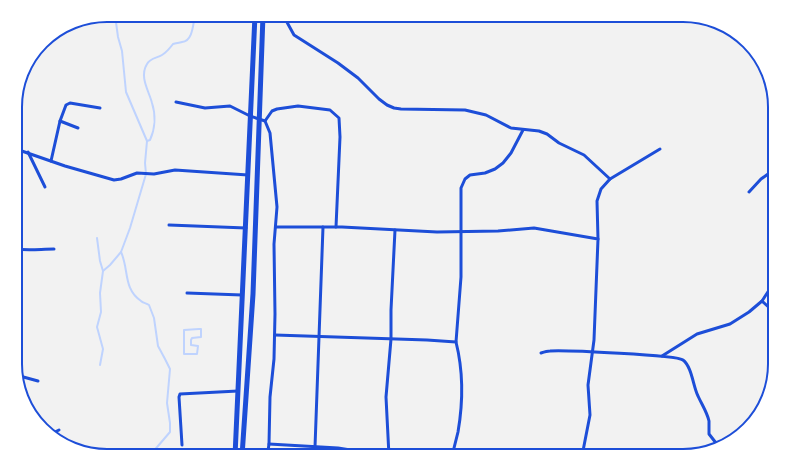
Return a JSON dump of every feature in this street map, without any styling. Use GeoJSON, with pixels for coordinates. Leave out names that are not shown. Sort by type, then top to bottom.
{"type":"FeatureCollection","features":[{"type":"Feature","properties":{"kind":"main road"},"geometry":{"type":"LineString","coordinates":[[235,449],[255,22]]}},
{"type":"Feature","properties":{"kind":"main road"},"geometry":{"type":"LineString","coordinates":[[242,449],[251,325],[263,22]]}},
{"type":"Feature","properties":{"kind":"street"},"geometry":{"type":"LineString","coordinates":[[287,22],[294,35],[338,63],[358,78],[388,106],[401,109],[465,110],[486,115],[511,128],[539,130],[559,143],[584,155],[610,179]]}},
{"type":"Feature","properties":{"kind":"street"},"geometry":{"type":"LineString","coordinates":[[176,102],[205,108],[230,106],[250,116],[265,121]]}},
{"type":"Feature","properties":{"kind":"street"},"geometry":{"type":"LineString","coordinates":[[51,161],[64,107],[68,103],[100,108]]}},
{"type":"Feature","properties":{"kind":"street"},"geometry":{"type":"LineString","coordinates":[[265,121],[272,111],[276,109],[298,106],[330,110],[339,118],[340,144],[336,227]]}},
{"type":"Feature","properties":{"kind":"street"},"geometry":{"type":"LineString","coordinates":[[60,121],[78,128]]}},
{"type":"Feature","properties":{"kind":"street"},"geometry":{"type":"LineString","coordinates":[[265,121],[270,134],[277,207],[274,244],[276,293],[275,335],[270,397],[268,449]]}},
{"type":"Feature","properties":{"kind":"street"},"geometry":{"type":"LineString","coordinates":[[454,449],[458,431],[460,400],[460,362],[456,342],[461,277],[461,188],[464,179],[470,175],[485,173],[503,163],[511,153],[523,130]]}},
{"type":"Feature","properties":{"kind":"street"},"geometry":{"type":"LineString","coordinates":[[583,449],[590,415],[588,385],[593,351],[598,239],[597,201],[601,189],[610,179],[660,149]]}},
{"type":"Feature","properties":{"kind":"street"},"geometry":{"type":"LineString","coordinates":[[22,150],[93,175],[114,180],[141,172],[154,174],[175,170],[248,176]]}},
{"type":"Feature","properties":{"kind":"street"},"geometry":{"type":"LineString","coordinates":[[28,152],[45,187]]}},
{"type":"Feature","properties":{"kind":"street"},"geometry":{"type":"LineString","coordinates":[[749,192],[768,174]]}},
{"type":"Feature","properties":{"kind":"street"},"geometry":{"type":"LineString","coordinates":[[168,225],[246,228]]}},
{"type":"Feature","properties":{"kind":"street"},"geometry":{"type":"LineString","coordinates":[[276,227],[336,227],[462,232],[534,228],[598,239]]}},
{"type":"Feature","properties":{"kind":"street"},"geometry":{"type":"LineString","coordinates":[[315,447],[323,227]]}},
{"type":"Feature","properties":{"kind":"street"},"geometry":{"type":"LineString","coordinates":[[388,449],[386,397],[391,339],[395,230]]}},
{"type":"Feature","properties":{"kind":"street"},"geometry":{"type":"LineString","coordinates":[[22,250],[54,249]]}},
{"type":"Feature","properties":{"kind":"street"},"geometry":{"type":"LineString","coordinates":[[662,356],[697,334],[730,324],[749,312],[762,301],[768,292]]}},
{"type":"Feature","properties":{"kind":"street"},"geometry":{"type":"LineString","coordinates":[[187,293],[242,295]]}},
{"type":"Feature","properties":{"kind":"street"},"geometry":{"type":"LineString","coordinates":[[762,301],[768,307]]}},
{"type":"Feature","properties":{"kind":"street"},"geometry":{"type":"LineString","coordinates":[[275,335],[456,342]]}},
{"type":"Feature","properties":{"kind":"street"},"geometry":{"type":"LineString","coordinates":[[541,353],[549,351],[593,351],[662,356],[684,360],[690,371],[698,396],[705,408],[709,422],[708,434],[715,442]]}},
{"type":"Feature","properties":{"kind":"street"},"geometry":{"type":"LineString","coordinates":[[23,377],[38,381]]}},
{"type":"Feature","properties":{"kind":"street"},"geometry":{"type":"LineString","coordinates":[[182,445],[180,394],[238,391]]}},
{"type":"Feature","properties":{"kind":"street"},"geometry":{"type":"LineString","coordinates":[[269,444],[339,449]]}},
{"type":"Feature","properties":{"kind":"waterway"},"geometry":{"type":"LineString","coordinates":[[116,22],[122,51],[126,92],[147,141],[145,163],[146,174],[130,228],[121,252],[131,291],[142,302],[149,305],[154,318],[158,346],[170,369],[167,403],[170,432],[155,449]]}},
{"type":"Feature","properties":{"kind":"waterway"},"geometry":{"type":"LineString","coordinates":[[147,141],[150,140],[152,136],[154,117],[151,98],[144,79],[145,69],[150,60],[164,54],[173,44],[186,41],[192,32],[194,22]]}},
{"type":"Feature","properties":{"kind":"waterway"},"geometry":{"type":"LineString","coordinates":[[97,238],[103,271],[100,293],[101,312],[97,327],[103,349],[100,365]]}},
{"type":"Feature","properties":{"kind":"waterway"},"geometry":{"type":"LineString","coordinates":[[103,271],[121,252]]}},
{"type":"Feature","properties":{"kind":"waterway"},"geometry":{"type":"LineString","coordinates":[[199,329],[201,329],[201,337],[192,338],[191,340],[191,345],[198,346],[197,354],[184,354],[184,330],[199,329]]}}]}
